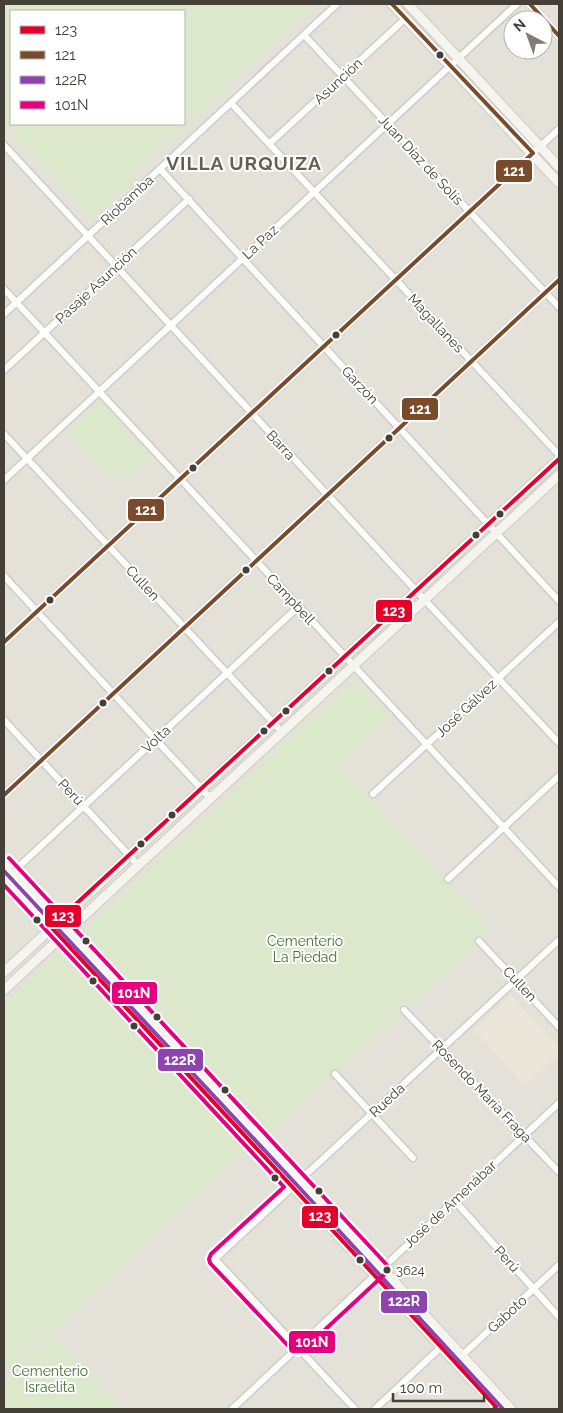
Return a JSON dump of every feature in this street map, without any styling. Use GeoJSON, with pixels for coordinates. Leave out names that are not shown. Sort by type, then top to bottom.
{"type":"FeatureCollection","features":[{"type":"Feature","properties":{"kind":"main road"},"geometry":{"type":"LineString","coordinates":[[392,4],[559,182]]}},
{"type":"Feature","properties":{"kind":"main road"},"geometry":{"type":"LineString","coordinates":[[408,4],[559,167]]}},
{"type":"Feature","properties":{"kind":"main road"},"geometry":{"type":"LineString","coordinates":[[4,972],[488,525],[559,457]]}},
{"type":"Feature","properties":{"kind":"main road"},"geometry":{"type":"LineString","coordinates":[[4,990],[559,475]]}},
{"type":"Feature","properties":{"kind":"main road"},"geometry":{"type":"LineString","coordinates":[[4,862],[7,877],[55,924],[374,1275],[442,1347],[458,1359]]}},
{"type":"Feature","properties":{"kind":"main road"},"geometry":{"type":"LineString","coordinates":[[64,934],[301,1180],[382,1268],[458,1359],[503,1407]]}},
{"type":"Feature","properties":{"kind":"street","name":"Riobamba"},"geometry":{"type":"LineString","coordinates":[[4,314],[337,4]]}},
{"type":"Feature","properties":{"kind":"street","name":"La Paz"},"geometry":{"type":"LineString","coordinates":[[4,480],[517,4]]}},
{"type":"Feature","properties":{"kind":"street"},"geometry":{"type":"LineString","coordinates":[[530,4],[559,36]]}},
{"type":"Feature","properties":{"kind":"street","name":"Asunción"},"geometry":{"type":"LineString","coordinates":[[270,144],[406,18]]}},
{"type":"Feature","properties":{"kind":"street","name":"Juan Díaz de Solís"},"geometry":{"type":"LineString","coordinates":[[304,35],[559,307]]}},
{"type":"Feature","properties":{"kind":"street","name":"Magallanes"},"geometry":{"type":"LineString","coordinates":[[231,103],[559,457]]}},
{"type":"Feature","properties":{"kind":"street"},"geometry":{"type":"LineString","coordinates":[[4,642],[559,129]]}},
{"type":"Feature","properties":{"kind":"street","name":"Barra"},"geometry":{"type":"LineString","coordinates":[[4,147],[416,591],[559,742]]}},
{"type":"Feature","properties":{"kind":"street","name":"Garzón"},"geometry":{"type":"LineString","coordinates":[[160,169],[559,601]]}},
{"type":"Feature","properties":{"kind":"street","name":"Pasaje Asunción"},"geometry":{"type":"LineString","coordinates":[[4,370],[189,199]]}},
{"type":"Feature","properties":{"kind":"street"},"geometry":{"type":"LineString","coordinates":[[4,795],[559,280]]}},
{"type":"Feature","properties":{"kind":"street","name":"Campbell"},"geometry":{"type":"LineString","coordinates":[[4,289],[559,887]]}},
{"type":"Feature","properties":{"kind":"street","name":"Cullen"},"geometry":{"type":"LineString","coordinates":[[4,434],[282,732]]}},
{"type":"Feature","properties":{"kind":"street"},"geometry":{"type":"LineString","coordinates":[[4,576],[210,798]]}},
{"type":"Feature","properties":{"kind":"street","name":"Volta"},"geometry":{"type":"LineString","coordinates":[[7,877],[298,607]]}},
{"type":"Feature","properties":{"kind":"street","name":"José Gálvez"},"geometry":{"type":"LineString","coordinates":[[373,794],[559,622]]}},
{"type":"Feature","properties":{"kind":"street","name":"Perú"},"geometry":{"type":"LineString","coordinates":[[4,720],[138,865]]}},
{"type":"Feature","properties":{"kind":"street"},"geometry":{"type":"LineString","coordinates":[[448,879],[559,776]]}},
{"type":"Feature","properties":{"kind":"street","name":"Rueda"},"geometry":{"type":"LineString","coordinates":[[298,1347],[215,1259],[559,940]]}},
{"type":"Feature","properties":{"kind":"street","name":"Cullen"},"geometry":{"type":"LineString","coordinates":[[479,941],[559,1027]]}},
{"type":"Feature","properties":{"kind":"street","name":"Rosendo María Fraga"},"geometry":{"type":"LineString","coordinates":[[404,1010],[559,1172]]}},
{"type":"Feature","properties":{"kind":"street"},"geometry":{"type":"LineString","coordinates":[[334,1074],[413,1158]]}},
{"type":"Feature","properties":{"kind":"street","name":"José de Amenábar"},"geometry":{"type":"LineString","coordinates":[[232,1409],[559,1103]]}},
{"type":"Feature","properties":{"kind":"street","name":"Perú"},"geometry":{"type":"LineString","coordinates":[[454,1200],[559,1317]]}},
{"type":"Feature","properties":{"kind":"street","name":"Gaboto"},"geometry":{"type":"LineString","coordinates":[[458,1359],[559,1265]]}},
{"type":"Feature","properties":{"kind":"street"},"geometry":{"type":"LineString","coordinates":[[298,1347],[355,1409]]}},
{"type":"Feature","properties":{"kind":"street"},"geometry":{"type":"LineString","coordinates":[[375,1409],[442,1347]]}},
{"type":"Feature","properties":{"kind":"shaded area"},"geometry":{"type":"Polygon","coordinates":[[[4,4],[559,4],[559,1409],[4,1409],[4,4]]]}},
{"type":"Feature","properties":{"kind":"shaded area"},"geometry":{"type":"Polygon","coordinates":[[[511,995],[559,1047],[559,1054],[525,1086],[473,1030],[511,995]]]}},
{"type":"Feature","properties":{"kind":"green space"},"geometry":{"type":"Polygon","coordinates":[[[4,4],[316,4],[228,85],[231,89],[220,99],[200,79],[216,97],[133,173],[137,178],[92,219],[4,123],[4,97],[10,91],[10,125],[185,125],[185,10],[10,10],[10,85],[4,91],[4,4]]]}},
{"type":"Feature","properties":{"kind":"green space"},"geometry":{"type":"Polygon","coordinates":[[[100,402],[152,458],[129,479],[123,473],[113,482],[67,432],[100,402]]]}},
{"type":"Feature","properties":{"kind":"green space","name":"Cementerio La Piedad"},"geometry":{"type":"Polygon","coordinates":[[[355,680],[390,718],[339,766],[491,930],[271,1133],[84,930],[355,680]]]}},
{"type":"Feature","properties":{"kind":"green space"},"geometry":{"type":"Polygon","coordinates":[[[58,952],[246,1151],[4,1374],[4,1003],[58,952]]]}},
{"type":"Feature","properties":{"kind":"green space","name":"Cementerio Israelita"},"geometry":{"type":"Polygon","coordinates":[[[53,1335],[120,1409],[4,1409],[4,1380],[53,1335]]]}},
{"type":"Feature","properties":{"kind":"transit line","name":"121"},"geometry":{"type":"LineString","coordinates":[[4,642],[533,153],[392,4]]}},
{"type":"Feature","properties":{"kind":"transit line","name":"121"},"geometry":{"type":"LineString","coordinates":[[530,4],[559,36]]}},
{"type":"Feature","properties":{"kind":"transit line","name":"121"},"geometry":{"type":"LineString","coordinates":[[4,795],[559,280]]}},
{"type":"Feature","properties":{"kind":"transit line","name":"123"},"geometry":{"type":"LineString","coordinates":[[494,1409],[496,1407],[441,1347],[51,927],[559,459]]}},
{"type":"Feature","properties":{"kind":"transit line","name":"101N"},"geometry":{"type":"LineString","coordinates":[[4,885],[284,1187],[211,1254],[209,1259],[210,1263],[293,1351],[301,1352],[386,1273],[387,1265],[9,858]]}},
{"type":"Feature","properties":{"kind":"transit line","name":"122R"},"geometry":{"type":"LineString","coordinates":[[4,871],[503,1409]]}},
{"type":"Feature","properties":{"kind":"place","name":"3624"},"geometry":{"type":"Point","coordinates":[387,1270]}},
{"type":"Feature","properties":{"kind":"district","name":"VILLA URQUIZA"},"geometry":{"type":"Point","coordinates":[244,163]}}]}
